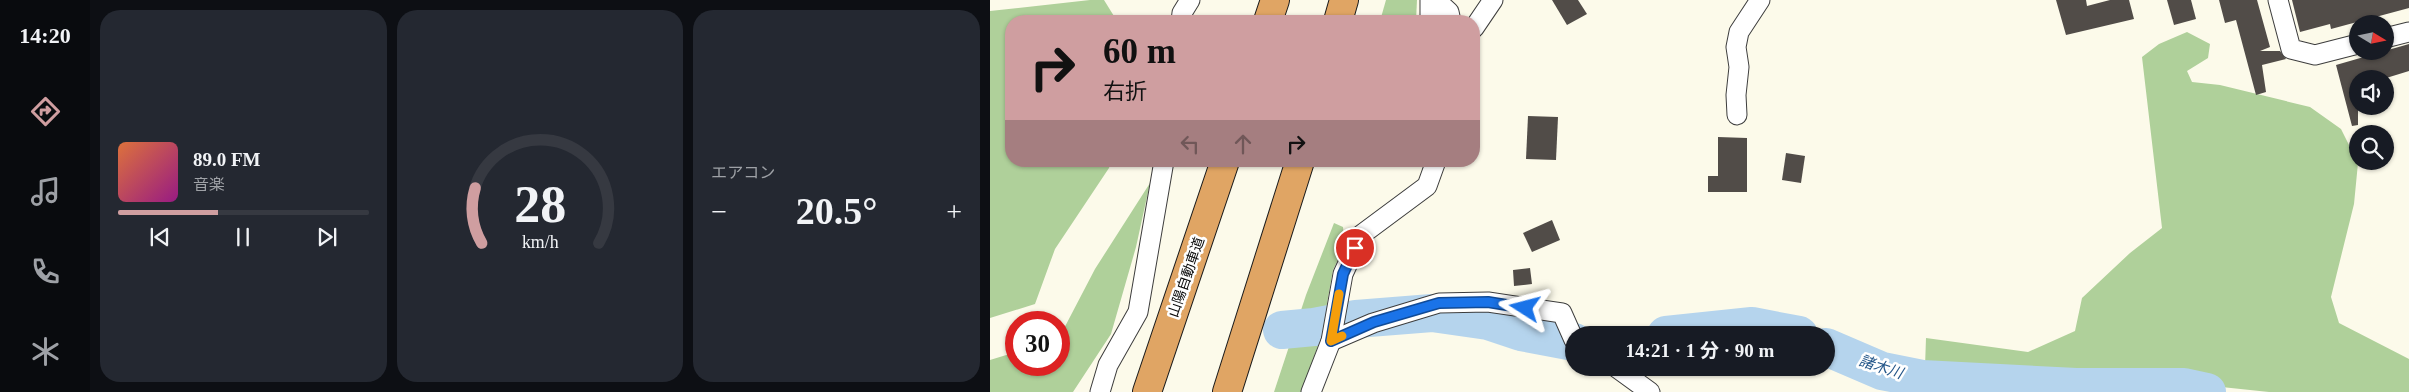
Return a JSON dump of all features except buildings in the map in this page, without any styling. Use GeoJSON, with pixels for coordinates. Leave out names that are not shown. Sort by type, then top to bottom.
{"type":"FeatureCollection","features":[{"type":"Feature","properties":{"kind":"highway"},"geometry":{"type":"LineString","coordinates":[[1270,15],[1275,0]]}},
{"type":"Feature","properties":{"kind":"highway"},"geometry":{"type":"LineString","coordinates":[[1340,15],[1344,0]]}},
{"type":"Feature","properties":{"kind":"highway","name":"山陽自動車道"},"geometry":{"type":"LineString","coordinates":[[1146,392],[1223,167]]}},
{"type":"Feature","properties":{"kind":"highway"},"geometry":{"type":"LineString","coordinates":[[1227,392],[1298,167]]}},
{"type":"Feature","properties":{"kind":"street"},"geometry":{"type":"LineString","coordinates":[[1430,0],[1430,15]]}},
{"type":"Feature","properties":{"kind":"street"},"geometry":{"type":"LineString","coordinates":[[1436,0],[1449,12],[1450,15]]}},
{"type":"Feature","properties":{"kind":"street"},"geometry":{"type":"LineString","coordinates":[[1480,19],[1493,0]]}},
{"type":"Feature","properties":{"kind":"street"},"geometry":{"type":"LineString","coordinates":[[1737,115],[1739,67],[1736,47],[1739,32],[1760,0]]}},
{"type":"Feature","properties":{"kind":"street"},"geometry":{"type":"LineString","coordinates":[[2278,0],[2291,49],[2315,55],[2349,46]]}},
{"type":"Feature","properties":{"kind":"street"},"geometry":{"type":"LineString","coordinates":[[2394,36],[2409,32]]}},
{"type":"Feature","properties":{"kind":"street"},"geometry":{"type":"LineString","coordinates":[[1100,392],[1108,365],[1138,312],[1163,167]]}},
{"type":"Feature","properties":{"kind":"street"},"geometry":{"type":"LineString","coordinates":[[1311,392],[1331,341],[1343,274],[1361,235],[1428,186],[1434,167]]}},
{"type":"Feature","properties":{"kind":"street"},"geometry":{"type":"LineString","coordinates":[[1331,341],[1374,322],[1439,303],[1488,302],[1562,313],[1568,326]]}},
{"type":"Feature","properties":{"kind":"street"},"geometry":{"type":"LineString","coordinates":[[1628,376],[1650,392]]}},
{"type":"Feature","properties":{"kind":"green space"},"geometry":{"type":"Polygon","coordinates":[[[1104,0],[1113,15],[1005,15],[1005,167],[1109,167],[1055,249],[1035,304],[1012,311],[1005,311],[1005,313],[990,318],[990,11],[1104,0]]]}},
{"type":"Feature","properties":{"kind":"green space"},"geometry":{"type":"Polygon","coordinates":[[[1386,0],[1417,0],[1416,15],[1382,15],[1386,0]]]}},
{"type":"Feature","properties":{"kind":"green space"},"geometry":{"type":"Polygon","coordinates":[[[2187,32],[2210,44],[2208,58],[2187,71],[2192,82],[2220,85],[2310,107],[2341,129],[2349,145],[2349,170],[2357,170],[2354,204],[2331,297],[2339,323],[2409,359],[2409,392],[2269,392],[2212,386],[2145,370],[2033,380],[1956,390],[1925,367],[1926,338],[2028,352],[2075,331],[2082,298],[2130,253],[2162,228],[2142,57],[2159,44],[2187,32]]]}},
{"type":"Feature","properties":{"kind":"green space"},"geometry":{"type":"Polygon","coordinates":[[[1150,183],[1136,247],[1111,334],[1073,392],[990,392],[990,360],[1005,355],[1005,376],[1070,376],[1070,317],[1095,269],[1150,183]]]}},
{"type":"Feature","properties":{"kind":"green space"},"geometry":{"type":"Polygon","coordinates":[[[1334,223],[1343,227],[1345,245],[1333,270],[1321,337],[1304,385],[1301,392],[1274,392],[1306,295],[1334,223]]]}},
{"type":"Feature","properties":{"kind":"waterway","name":"諸木川"},"geometry":{"type":"LineString","coordinates":[[1282,330],[1314,327],[1356,319],[1432,313],[1488,321],[1521,332],[1565,340]]}},
{"type":"Feature","properties":{"kind":"waterway","name":"諸木川"},"geometry":{"type":"LineString","coordinates":[[1835,351],[1882,371],[1922,379],[2076,387],[2184,387],[2207,392]]}},
{"type":"Feature","properties":{"kind":"slow traffic"},"geometry":{"type":"LineString","coordinates":[[1339,294],[1331,341],[1342,336]]}},
{"type":"Feature","properties":{"kind":"route"},"geometry":{"type":"LineString","coordinates":[[1355,248],[1343,274],[1331,341],[1374,322],[1439,303],[1488,302],[1525,308]]}}]}
